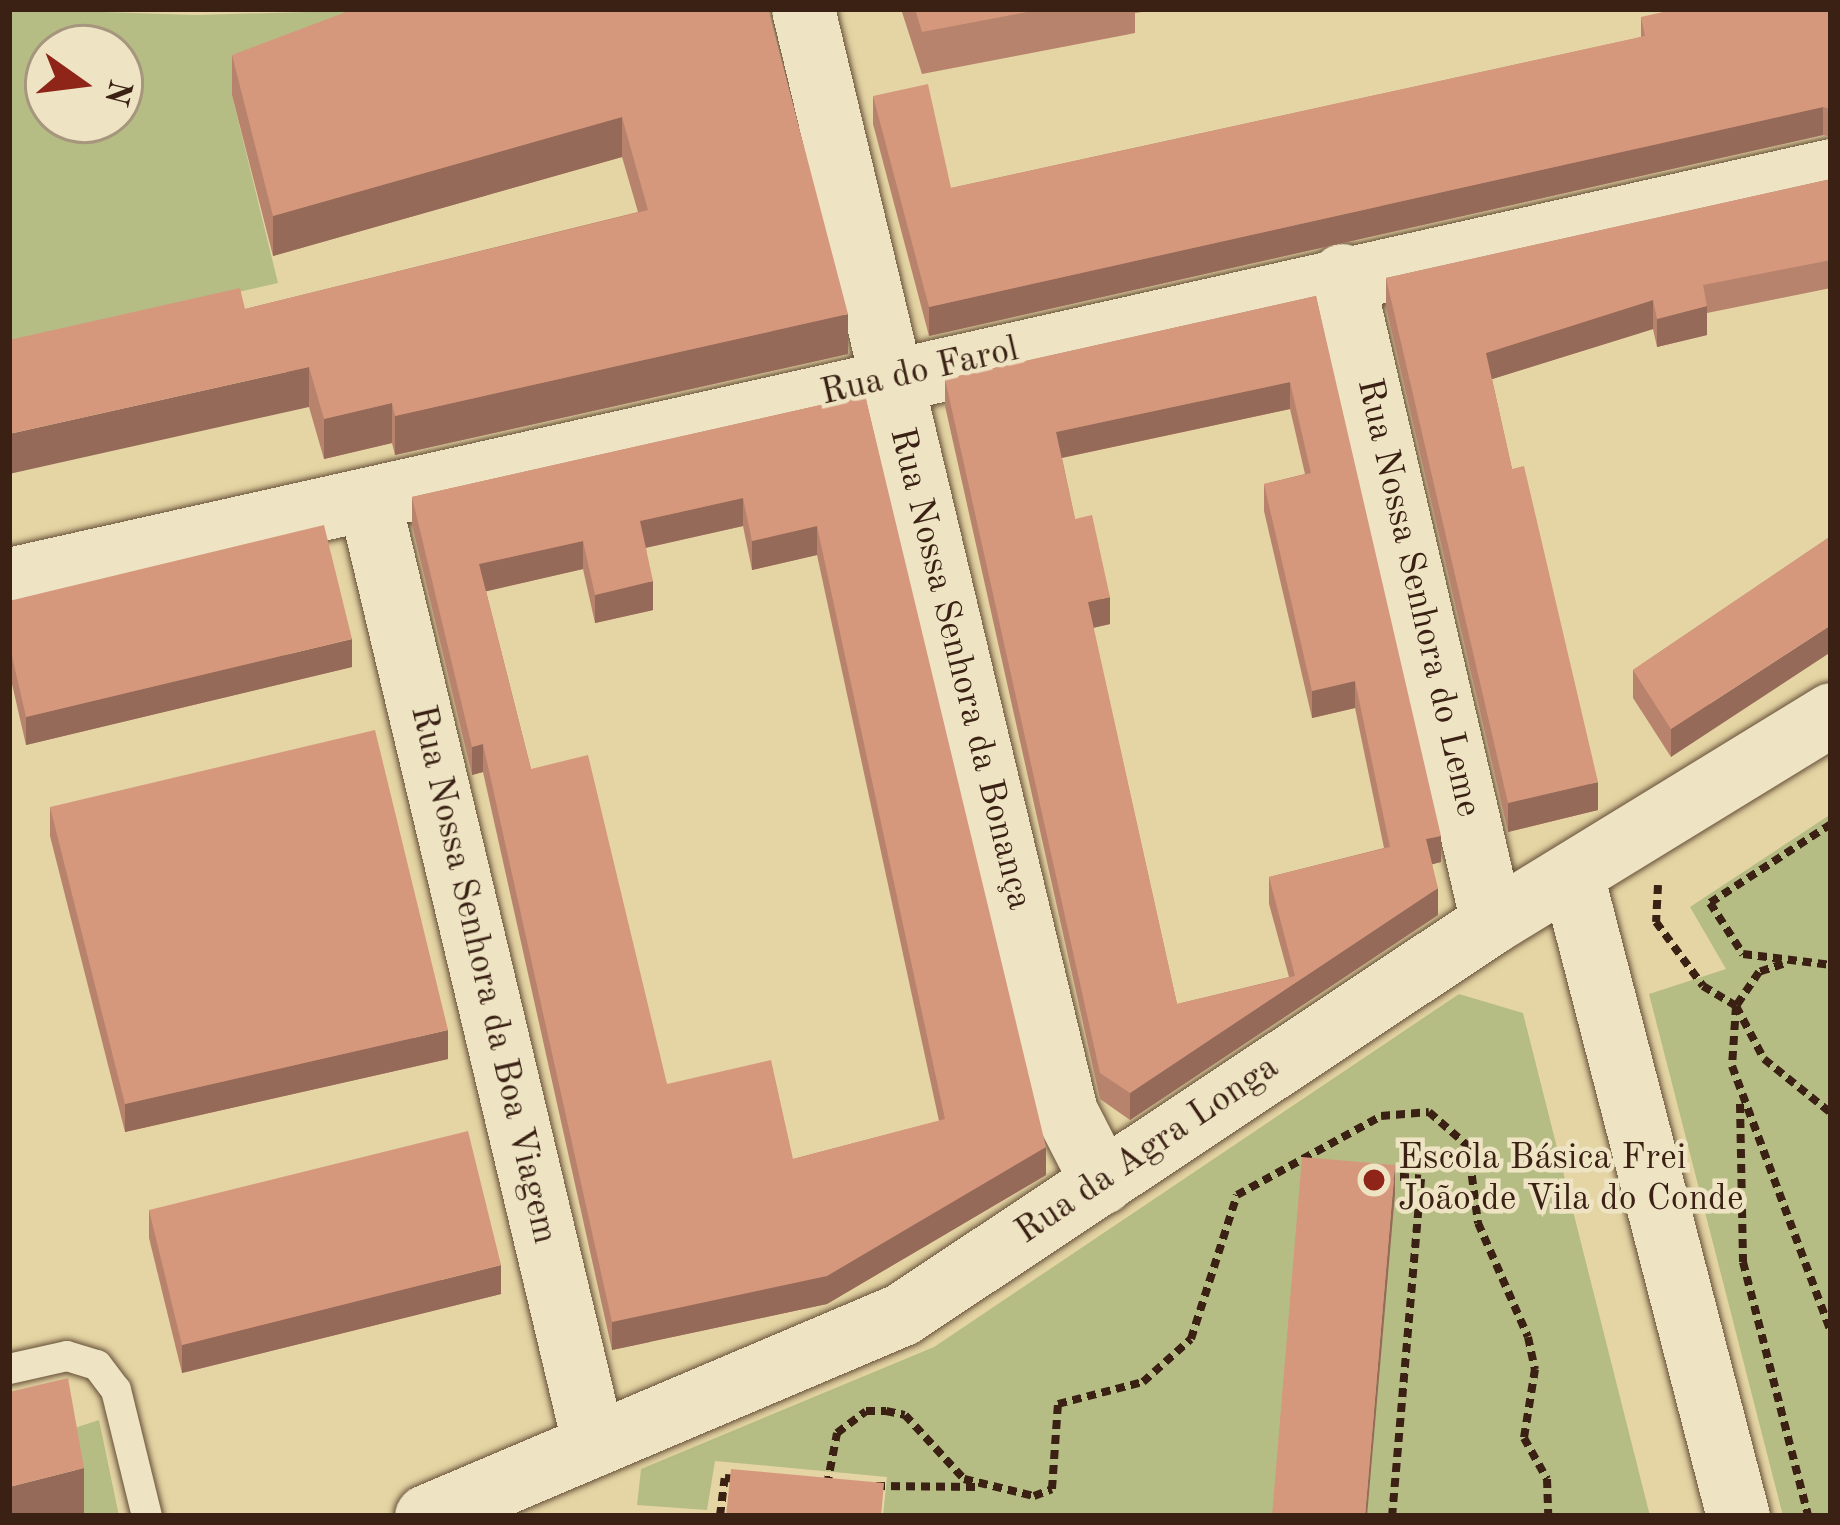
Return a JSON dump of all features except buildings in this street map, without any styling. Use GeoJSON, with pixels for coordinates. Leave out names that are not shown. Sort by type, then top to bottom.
{"type":"FeatureCollection","features":[{"type":"Feature","properties":{"kind":"street","name":"Rua Nossa Senhora da Bonança"},"geometry":{"type":"LineString","coordinates":[[803,9],[1066,1112],[1102,1182]]}},
{"type":"Feature","properties":{"kind":"street","name":"Rua do Farol"},"geometry":{"type":"LineString","coordinates":[[9,579],[370,504],[1342,275],[1831,170]]}},
{"type":"Feature","properties":{"kind":"street","name":"Rua Nossa Senhora do Leme"},"geometry":{"type":"LineString","coordinates":[[1342,275],[1492,922]]}},
{"type":"Feature","properties":{"kind":"street","name":"Rua Nossa Senhora da Boa Viagem"},"geometry":{"type":"LineString","coordinates":[[370,504],[566,1476]]}},
{"type":"Feature","properties":{"kind":"street","name":"Rua da Agra Longa"},"geometry":{"type":"LineString","coordinates":[[426,1516],[566,1476],[902,1315],[1492,922],[1573,879],[1831,714]]}},
{"type":"Feature","properties":{"kind":"street"},"geometry":{"type":"LineString","coordinates":[[1573,879],[1738,1516]]}},
{"type":"Feature","properties":{"kind":"lane"},"geometry":{"type":"LineString","coordinates":[[9,1369],[67,1356],[97,1365],[116,1390],[147,1516]]}},
{"type":"Feature","properties":{"kind":"path"},"geometry":{"type":"LineString","coordinates":[[1831,824],[1710,903],[1743,954],[1784,964],[1831,965]]}},
{"type":"Feature","properties":{"kind":"path"},"geometry":{"type":"LineString","coordinates":[[1658,866],[1656,922],[1703,986],[1736,1006],[1765,1059],[1831,1113]]}},
{"type":"Feature","properties":{"kind":"path"},"geometry":{"type":"LineString","coordinates":[[1784,964],[1759,972],[1736,1006],[1743,1262],[1808,1516]]}},
{"type":"Feature","properties":{"kind":"path"},"geometry":{"type":"LineString","coordinates":[[1740,1104],[1831,1332]]}},
{"type":"Feature","properties":{"kind":"path"},"geometry":{"type":"LineString","coordinates":[[859,1487],[1052,1489],[1058,1404],[1168,1365],[1201,1315],[1237,1195],[1282,1164],[1404,1112],[1430,1112],[1468,1146],[1478,1223],[1535,1369],[1524,1438],[1547,1479],[1548,1516]]}},
{"type":"Feature","properties":{"kind":"path"},"geometry":{"type":"LineString","coordinates":[[1282,1164],[1329,1169]]}},
{"type":"Feature","properties":{"kind":"path"},"geometry":{"type":"LineString","coordinates":[[1375,1174],[1421,1179],[1392,1516]]}},
{"type":"Feature","properties":{"kind":"path"},"geometry":{"type":"LineString","coordinates":[[827,1490],[837,1433],[866,1411],[904,1415],[982,1487]]}},
{"type":"Feature","properties":{"kind":"path"},"geometry":{"type":"LineString","coordinates":[[720,1516],[725,1478],[746,1480]]}},
{"type":"Feature","properties":{"kind":"path"},"geometry":{"type":"LineString","coordinates":[[807,1487],[843,1488]]}},
{"type":"Feature","properties":{"kind":"green space"},"geometry":{"type":"Polygon","coordinates":[[[9,9],[196,15],[417,9],[232,95],[278,283],[9,344],[9,9]]]}},
{"type":"Feature","properties":{"kind":"green space"},"geometry":{"type":"Polygon","coordinates":[[[1831,814],[1831,1516],[1783,1516],[1649,994],[1726,969],[1690,907],[1831,814]]]}},
{"type":"Feature","properties":{"kind":"green space","name":"Escola Básica Frei João de Vila do Conde"},"geometry":{"type":"Polygon","coordinates":[[[1459,994],[1523,1013],[1650,1516],[883,1516],[887,1477],[715,1461],[707,1510],[637,1505],[641,1469],[934,1347],[1459,994]]]}},
{"type":"Feature","properties":{"kind":"green space"},"geometry":{"type":"Polygon","coordinates":[[[99,1420],[119,1516],[83,1516],[68,1430],[99,1420]]]}},
{"type":"Feature","properties":{"kind":"place","name":"Escola Básica Frei João de Vila do Conde"},"geometry":{"type":"Point","coordinates":[1374,1180]}}]}
